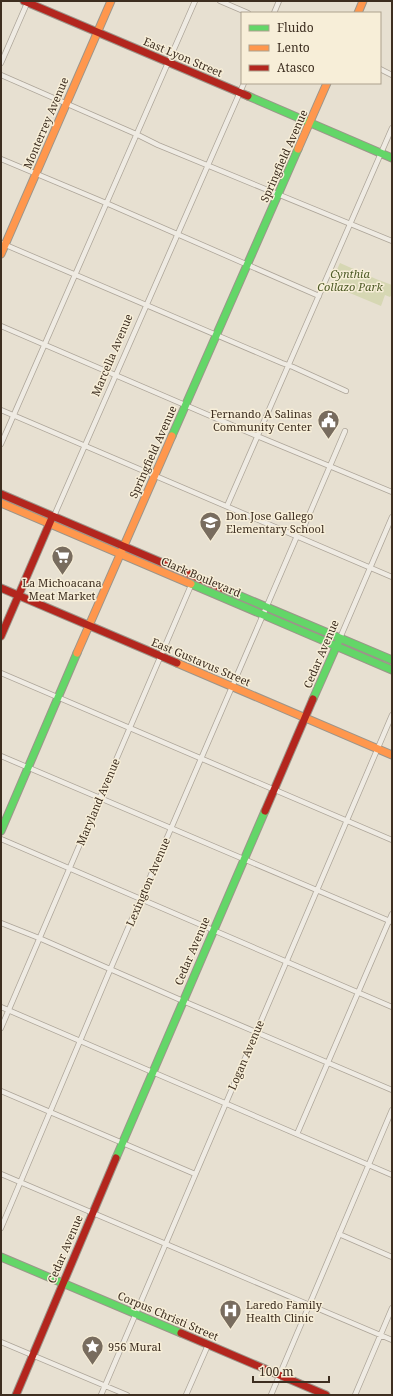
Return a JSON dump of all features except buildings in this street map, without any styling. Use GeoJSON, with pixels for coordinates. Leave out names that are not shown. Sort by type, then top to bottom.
{"type":"FeatureCollection","features":[{"type":"Feature","properties":{"kind":"main road","name":"Monterrey Avenue"},"geometry":{"type":"LineString","coordinates":[[1,254],[3,244],[37,174],[110,1]]}},
{"type":"Feature","properties":{"kind":"main road"},"geometry":{"type":"LineString","coordinates":[[358,12],[363,1]]}},
{"type":"Feature","properties":{"kind":"main road","name":"East Lyon Street"},"geometry":{"type":"LineString","coordinates":[[26,2],[392,158]]}},
{"type":"Feature","properties":{"kind":"main road","name":"Springfield Avenue"},"geometry":{"type":"LineString","coordinates":[[1,831],[154,475],[328,84]]}},
{"type":"Feature","properties":{"kind":"main road","name":"Clark Boulevard"},"geometry":{"type":"LineString","coordinates":[[1,494],[392,660]]}},
{"type":"Feature","properties":{"kind":"main road","name":"Clark Boulevard"},"geometry":{"type":"LineString","coordinates":[[1,503],[392,670]]}},
{"type":"Feature","properties":{"kind":"main road","name":"Marcella Avenue"},"geometry":{"type":"LineString","coordinates":[[1,636],[49,524],[54,516]]}},
{"type":"Feature","properties":{"kind":"main road","name":"East Gustavus Street"},"geometry":{"type":"LineString","coordinates":[[1,588],[232,688],[392,755]]}},
{"type":"Feature","properties":{"kind":"main road","name":"Cedar Avenue"},"geometry":{"type":"LineString","coordinates":[[16,1395],[152,1072],[340,638]]}},
{"type":"Feature","properties":{"kind":"main road","name":"Corpus Christi Street"},"geometry":{"type":"LineString","coordinates":[[1,1257],[326,1395]]}},
{"type":"Feature","properties":{"kind":"street"},"geometry":{"type":"LineString","coordinates":[[1,444],[195,1]]}},
{"type":"Feature","properties":{"kind":"street"},"geometry":{"type":"LineString","coordinates":[[220,1],[246,12]]}},
{"type":"Feature","properties":{"kind":"street"},"geometry":{"type":"LineString","coordinates":[[274,12],[279,1]]}},
{"type":"Feature","properties":{"kind":"street"},"geometry":{"type":"LineString","coordinates":[[1,63],[26,2]]}},
{"type":"Feature","properties":{"kind":"street"},"geometry":{"type":"LineString","coordinates":[[381,70],[392,75]]}},
{"type":"Feature","properties":{"kind":"street"},"geometry":{"type":"LineString","coordinates":[[1,75],[158,145],[392,242]]}},
{"type":"Feature","properties":{"kind":"street","name":"Marcella Avenue"},"geometry":{"type":"LineString","coordinates":[[54,516],[244,84]]}},
{"type":"Feature","properties":{"kind":"street"},"geometry":{"type":"LineString","coordinates":[[227,506],[392,128]]}},
{"type":"Feature","properties":{"kind":"street"},"geometry":{"type":"LineString","coordinates":[[1,159],[106,202],[319,296]]}},
{"type":"Feature","properties":{"kind":"street"},"geometry":{"type":"LineString","coordinates":[[3,244],[346,391]]}},
{"type":"Feature","properties":{"kind":"street"},"geometry":{"type":"LineString","coordinates":[[1,326],[186,404],[257,436],[392,492]]}},
{"type":"Feature","properties":{"kind":"street"},"geometry":{"type":"LineString","coordinates":[[1,410],[392,577]]}},
{"type":"Feature","properties":{"kind":"street"},"geometry":{"type":"LineString","coordinates":[[303,529],[345,431]]}},
{"type":"Feature","properties":{"kind":"street","name":"Cedar Avenue"},"geometry":{"type":"LineString","coordinates":[[340,638],[392,517]]}},
{"type":"Feature","properties":{"kind":"street","name":"Lexington Avenue"},"geometry":{"type":"LineString","coordinates":[[1,1228],[110,970],[297,536]]}},
{"type":"Feature","properties":{"kind":"street","name":"Maryland Avenue"},"geometry":{"type":"LineString","coordinates":[[1,1028],[195,576]]}},
{"type":"Feature","properties":{"kind":"street"},"geometry":{"type":"LineString","coordinates":[[1,673],[392,840]]}},
{"type":"Feature","properties":{"kind":"street","name":"Logan Avenue"},"geometry":{"type":"LineString","coordinates":[[101,1395],[392,715]]}},
{"type":"Feature","properties":{"kind":"street"},"geometry":{"type":"LineString","coordinates":[[1,756],[390,922]]}},
{"type":"Feature","properties":{"kind":"street"},"geometry":{"type":"LineString","coordinates":[[1,839],[392,1007]]}},
{"type":"Feature","properties":{"kind":"street"},"geometry":{"type":"LineString","coordinates":[[297,1134],[390,922],[392,914]]}},
{"type":"Feature","properties":{"kind":"street"},"geometry":{"type":"LineString","coordinates":[[1,923],[392,1090]]}},
{"type":"Feature","properties":{"kind":"street"},"geometry":{"type":"LineString","coordinates":[[1,1007],[226,1103],[368,1166],[392,1175]]}},
{"type":"Feature","properties":{"kind":"street"},"geometry":{"type":"LineString","coordinates":[[1,1091],[195,1174]]}},
{"type":"Feature","properties":{"kind":"street"},"geometry":{"type":"LineString","coordinates":[[271,1395],[392,1110]]}},
{"type":"Feature","properties":{"kind":"street"},"geometry":{"type":"LineString","coordinates":[[1,1174],[392,1340]]}},
{"type":"Feature","properties":{"kind":"street"},"geometry":{"type":"LineString","coordinates":[[339,1234],[392,1257]]}},
{"type":"Feature","properties":{"kind":"street"},"geometry":{"type":"LineString","coordinates":[[355,1395],[392,1308]]}},
{"type":"Feature","properties":{"kind":"street"},"geometry":{"type":"LineString","coordinates":[[1,1342],[127,1395]]}},
{"type":"Feature","properties":{"kind":"street"},"geometry":{"type":"LineString","coordinates":[[186,1395],[208,1345]]}},
{"type":"Feature","properties":{"kind":"green space","name":"Cynthia Collazo Park"},"geometry":{"type":"Polygon","coordinates":[[[340,263],[392,285],[392,294],[390,297],[385,295],[381,306],[333,286],[337,277],[334,276],[340,263]]]}},
{"type":"Feature","properties":{"kind":"traffic: fast"},"geometry":{"type":"LineString","coordinates":[[248,96],[392,158]]}},
{"type":"Feature","properties":{"kind":"traffic: fast"},"geometry":{"type":"LineString","coordinates":[[172,436],[298,149]]}},
{"type":"Feature","properties":{"kind":"traffic: fast"},"geometry":{"type":"LineString","coordinates":[[191,584],[392,670]]}},
{"type":"Feature","properties":{"kind":"traffic: fast"},"geometry":{"type":"LineString","coordinates":[[224,589],[392,660]]}},
{"type":"Feature","properties":{"kind":"traffic: fast"},"geometry":{"type":"LineString","coordinates":[[313,699],[340,638]]}},
{"type":"Feature","properties":{"kind":"traffic: fast"},"geometry":{"type":"LineString","coordinates":[[1,831],[77,653]]}},
{"type":"Feature","properties":{"kind":"traffic: fast"},"geometry":{"type":"LineString","coordinates":[[116,1158],[265,811]]}},
{"type":"Feature","properties":{"kind":"traffic: fast"},"geometry":{"type":"LineString","coordinates":[[1,1257],[181,1333]]}},
{"type":"Feature","properties":{"kind":"traffic: slow"},"geometry":{"type":"LineString","coordinates":[[1,254],[111,1]]}},
{"type":"Feature","properties":{"kind":"traffic: slow"},"geometry":{"type":"LineString","coordinates":[[358,12],[363,1]]}},
{"type":"Feature","properties":{"kind":"traffic: slow"},"geometry":{"type":"LineString","coordinates":[[298,149],[327,84]]}},
{"type":"Feature","properties":{"kind":"traffic: slow"},"geometry":{"type":"LineString","coordinates":[[77,653],[172,436]]}},
{"type":"Feature","properties":{"kind":"traffic: slow"},"geometry":{"type":"LineString","coordinates":[[1,503],[191,584]]}},
{"type":"Feature","properties":{"kind":"traffic: slow"},"geometry":{"type":"LineString","coordinates":[[177,663],[392,755]]}},
{"type":"Feature","properties":{"kind":"traffic: jam"},"geometry":{"type":"LineString","coordinates":[[24,1],[248,96]]}},
{"type":"Feature","properties":{"kind":"traffic: jam"},"geometry":{"type":"LineString","coordinates":[[1,494],[224,589]]}},
{"type":"Feature","properties":{"kind":"traffic: jam"},"geometry":{"type":"LineString","coordinates":[[1,636],[51,520]]}},
{"type":"Feature","properties":{"kind":"traffic: jam"},"geometry":{"type":"LineString","coordinates":[[1,588],[177,663]]}},
{"type":"Feature","properties":{"kind":"traffic: jam"},"geometry":{"type":"LineString","coordinates":[[265,811],[313,699]]}},
{"type":"Feature","properties":{"kind":"traffic: jam"},"geometry":{"type":"LineString","coordinates":[[16,1395],[116,1158]]}},
{"type":"Feature","properties":{"kind":"traffic: jam"},"geometry":{"type":"LineString","coordinates":[[181,1333],[326,1395]]}},
{"type":"Feature","properties":{"kind":"place","name":"Fernando A Salinas Community Center"},"geometry":{"type":"Point","coordinates":[328,440]}},
{"type":"Feature","properties":{"kind":"place","name":"Don Jose Gallego Elementary School"},"geometry":{"type":"Point","coordinates":[211,542]}},
{"type":"Feature","properties":{"kind":"place","name":"La Michoacana Meat Market"},"geometry":{"type":"Point","coordinates":[62,576]}},
{"type":"Feature","properties":{"kind":"place","name":"Laredo Family Health Clinic"},"geometry":{"type":"Point","coordinates":[231,1330]}},
{"type":"Feature","properties":{"kind":"place","name":"956 Mural"},"geometry":{"type":"Point","coordinates":[92,1366]}}]}
